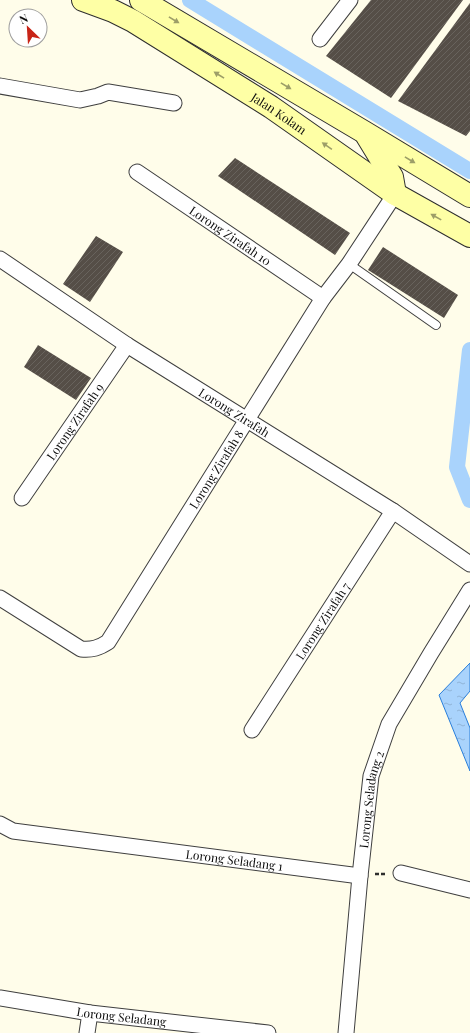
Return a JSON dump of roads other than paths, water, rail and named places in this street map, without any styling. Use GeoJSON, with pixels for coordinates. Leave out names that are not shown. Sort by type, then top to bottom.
{"type":"FeatureCollection","features":[{"type":"Feature","properties":{"kind":"main road","name":"Jalan Kolam"},"geometry":{"type":"LineString","coordinates":[[83,0],[113,11],[133,21],[271,107],[395,194],[470,236]]}},
{"type":"Feature","properties":{"kind":"main road"},"geometry":{"type":"LineString","coordinates":[[140,0],[470,196]]}},
{"type":"Feature","properties":{"kind":"main road"},"geometry":{"type":"LineString","coordinates":[[364,132],[392,177],[395,194]]}},
{"type":"Feature","properties":{"kind":"street"},"geometry":{"type":"LineString","coordinates":[[320,39],[350,0]]}},
{"type":"Feature","properties":{"kind":"street"},"geometry":{"type":"LineString","coordinates":[[0,86],[80,100],[108,92],[174,103]]}},
{"type":"Feature","properties":{"kind":"street","name":"Lorong Zirafah 10"},"geometry":{"type":"LineString","coordinates":[[137,172],[323,298]]}},
{"type":"Feature","properties":{"kind":"street","name":"Lorong Zirafah 8"},"geometry":{"type":"LineString","coordinates":[[0,598],[81,649],[92,650],[108,642],[323,298],[349,264],[395,194]]}},
{"type":"Feature","properties":{"kind":"street","name":"Lorong Zirafah"},"geometry":{"type":"LineString","coordinates":[[0,259],[127,346],[393,512],[470,564]]}},
{"type":"Feature","properties":{"kind":"street","name":"Lorong Zirafah 9"},"geometry":{"type":"LineString","coordinates":[[22,498],[127,346]]}},
{"type":"Feature","properties":{"kind":"street","name":"Lorong Zirafah 7"},"geometry":{"type":"LineString","coordinates":[[252,730],[393,512]]}},
{"type":"Feature","properties":{"kind":"street","name":"Lorong Seladang 2"},"geometry":{"type":"LineString","coordinates":[[346,1033],[370,776],[389,724],[430,653],[470,590]]}},
{"type":"Feature","properties":{"kind":"street","name":"Lorong Seladang 1"},"geometry":{"type":"LineString","coordinates":[[0,824],[13,831],[360,876]]}},
{"type":"Feature","properties":{"kind":"street"},"geometry":{"type":"LineString","coordinates":[[401,873],[470,890]]}},
{"type":"Feature","properties":{"kind":"street","name":"Lorong Seladang"},"geometry":{"type":"LineString","coordinates":[[0,998],[90,1013],[268,1033]]}},
{"type":"Feature","properties":{"kind":"street"},"geometry":{"type":"LineString","coordinates":[[87,1033],[90,1013]]}},
{"type":"Feature","properties":{"kind":"lane"},"geometry":{"type":"LineString","coordinates":[[349,264],[436,325]]}},
{"type":"Feature","properties":{"kind":"water"},"geometry":{"type":"Polygon","coordinates":[[[470,663],[470,691],[460,703],[470,728],[470,771],[439,695],[470,663]]]}},
{"type":"Feature","properties":{"kind":"waterway"},"geometry":{"type":"LineString","coordinates":[[190,0],[470,171]]}},
{"type":"Feature","properties":{"kind":"waterway"},"geometry":{"type":"LineString","coordinates":[[470,350],[457,467],[470,500]]}}]}
